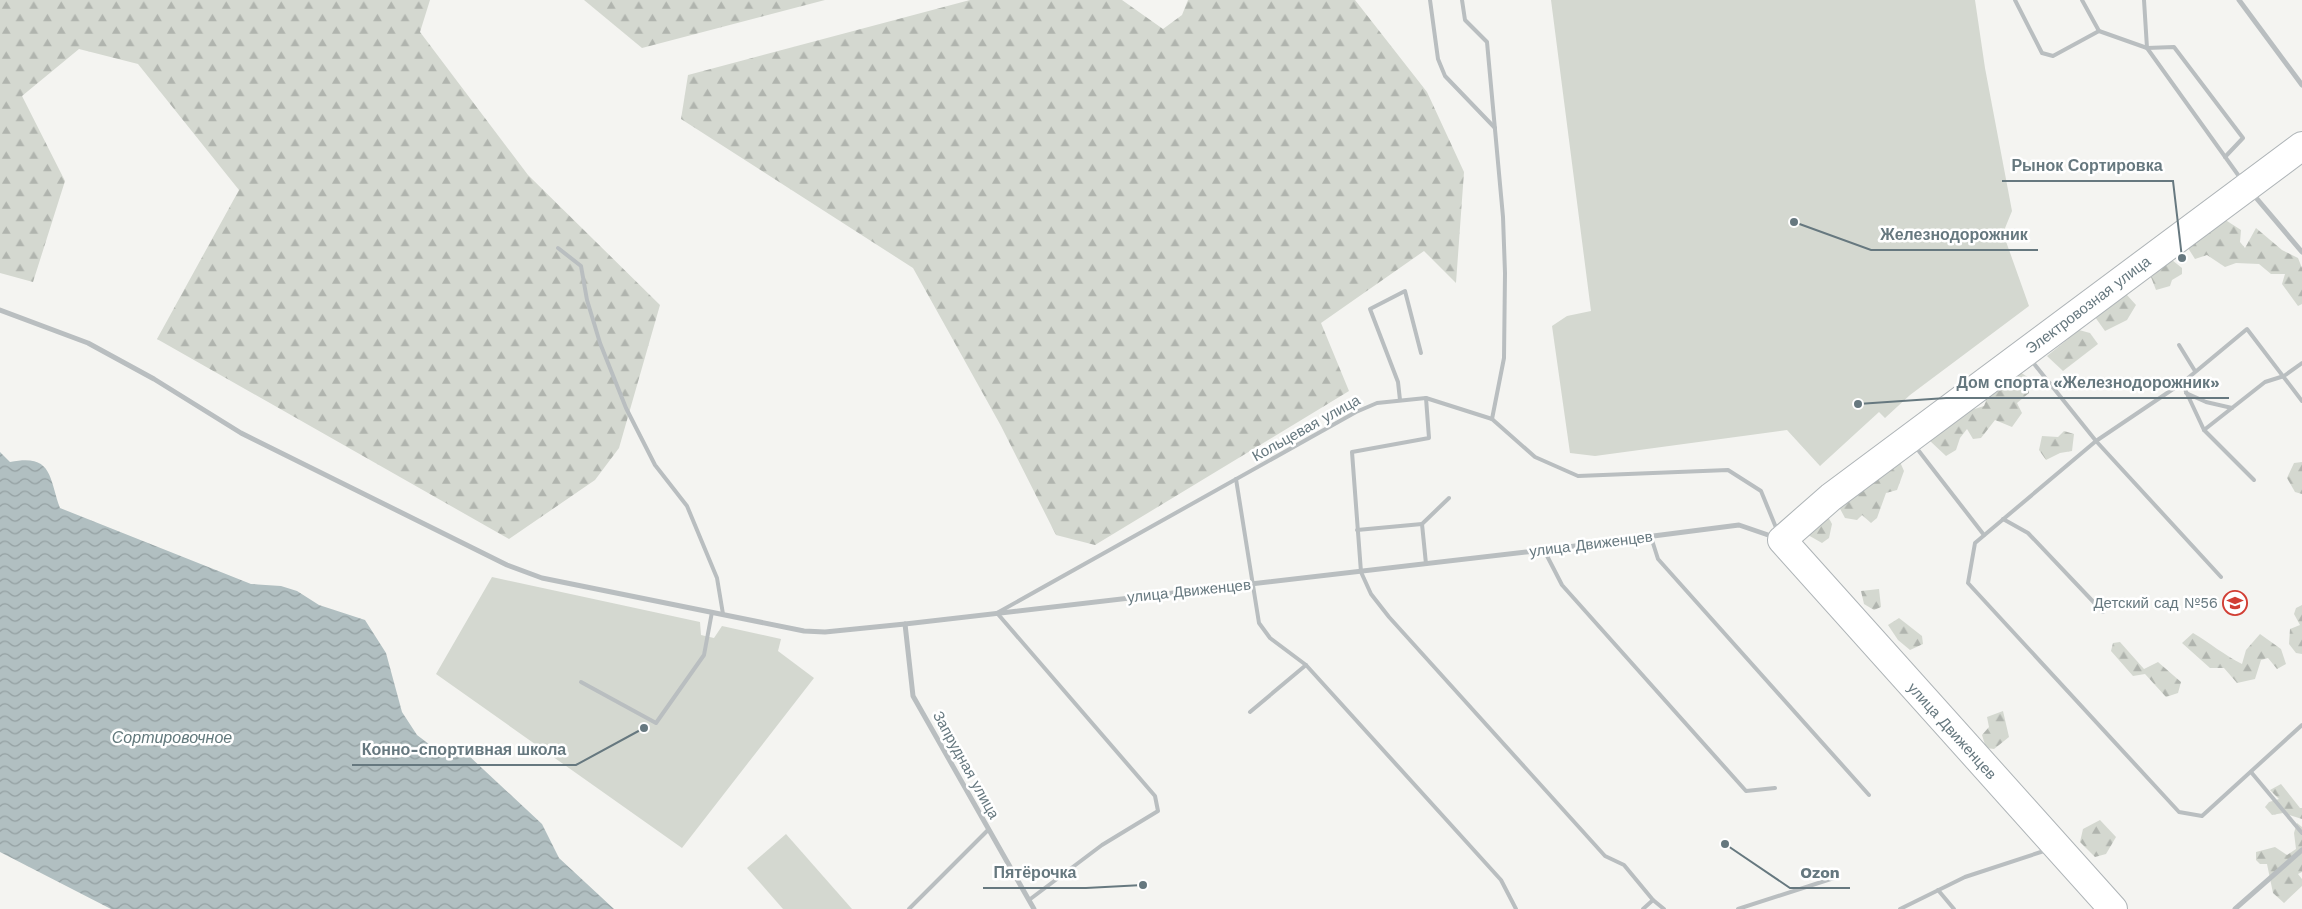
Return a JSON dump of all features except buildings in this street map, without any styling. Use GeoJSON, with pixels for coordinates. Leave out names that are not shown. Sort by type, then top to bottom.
{"type":"FeatureCollection","features":[{"type":"Feature","properties":{"kind":"street"},"geometry":{"type":"LineString","coordinates":[[2239,0],[2302,85]]}},
{"type":"Feature","properties":{"kind":"street","name":"Электровозная улица"},"geometry":{"type":"LineString","coordinates":[[1782,540],[1831,497],[2302,146]]}},
{"type":"Feature","properties":{"kind":"street"},"geometry":{"type":"LineString","coordinates":[[2247,187],[2302,252]]}},
{"type":"Feature","properties":{"kind":"street","name":"улица Движенцев"},"geometry":{"type":"LineString","coordinates":[[0,310],[88,343],[154,379],[241,434],[507,565],[542,578],[804,631],[826,632],[905,624],[1360,572],[1739,525],[1782,540],[2113,909]]}},
{"type":"Feature","properties":{"kind":"street","name":"Запрудная улица"},"geometry":{"type":"LineString","coordinates":[[905,624],[913,696],[1034,909]]}},
{"type":"Feature","properties":{"kind":"street"},"geometry":{"type":"LineString","coordinates":[[2235,909],[2302,850]]}},
{"type":"Feature","properties":{"kind":"lane"},"geometry":{"type":"LineString","coordinates":[[1430,0],[1438,59],[1445,76],[1495,128]]}},
{"type":"Feature","properties":{"kind":"lane"},"geometry":{"type":"LineString","coordinates":[[1462,0],[1464,20],[1488,42],[1503,217],[1504,358],[1492,419]]}},
{"type":"Feature","properties":{"kind":"lane"},"geometry":{"type":"LineString","coordinates":[[2015,0],[2042,53],[2053,56],[2099,31]]}},
{"type":"Feature","properties":{"kind":"lane"},"geometry":{"type":"LineString","coordinates":[[2082,0],[2099,31],[2147,48],[2174,48],[2243,138],[2225,157]]}},
{"type":"Feature","properties":{"kind":"lane"},"geometry":{"type":"LineString","coordinates":[[2144,0],[2147,48],[2247,187]]}},
{"type":"Feature","properties":{"kind":"lane"},"geometry":{"type":"LineString","coordinates":[[558,248],[581,266],[587,300],[600,343],[626,408],[655,465],[687,506],[716,578],[723,614]]}},
{"type":"Feature","properties":{"kind":"lane"},"geometry":{"type":"LineString","coordinates":[[1400,400],[1398,382],[1370,309],[1405,291],[1420,353]]}},
{"type":"Feature","properties":{"kind":"lane"},"geometry":{"type":"LineString","coordinates":[[2302,402],[2247,329],[2182,383],[2096,441],[1975,543],[1968,582],[2179,812],[2202,816],[2302,725]]}},
{"type":"Feature","properties":{"kind":"lane"},"geometry":{"type":"LineString","coordinates":[[2179,345],[2195,371]]}},
{"type":"Feature","properties":{"kind":"lane"},"geometry":{"type":"LineString","coordinates":[[2024,353],[2096,441],[2221,577]]}},
{"type":"Feature","properties":{"kind":"lane"},"geometry":{"type":"LineString","coordinates":[[2204,430],[2265,382],[2284,376],[2302,363]]}},
{"type":"Feature","properties":{"kind":"lane"},"geometry":{"type":"LineString","coordinates":[[2182,383],[2204,430],[2254,480]]}},
{"type":"Feature","properties":{"kind":"lane"},"geometry":{"type":"LineString","coordinates":[[2186,393],[2206,402],[2232,408]]}},
{"type":"Feature","properties":{"kind":"lane"},"geometry":{"type":"LineString","coordinates":[[1426,398],[1429,438],[1352,452],[1360,572],[1371,594],[1389,617],[1604,856],[1624,865],[1653,900],[1664,909]]}},
{"type":"Feature","properties":{"kind":"lane","name":"Кольцевая улица"},"geometry":{"type":"LineString","coordinates":[[997,613],[1356,412],[1377,403],[1400,400],[1426,398],[1492,419],[1535,457],[1578,476],[1728,470],[1760,491],[1782,540]]}},
{"type":"Feature","properties":{"kind":"lane"},"geometry":{"type":"LineString","coordinates":[[1909,439],[1984,535]]}},
{"type":"Feature","properties":{"kind":"lane"},"geometry":{"type":"LineString","coordinates":[[1236,479],[1259,623],[1270,638],[1306,665],[1501,880],[1516,909]]}},
{"type":"Feature","properties":{"kind":"lane"},"geometry":{"type":"LineString","coordinates":[[1357,530],[1422,524],[1450,498]]}},
{"type":"Feature","properties":{"kind":"lane"},"geometry":{"type":"LineString","coordinates":[[2002,519],[2028,533],[2103,612]]}},
{"type":"Feature","properties":{"kind":"lane"},"geometry":{"type":"LineString","coordinates":[[1422,524],[1426,564]]}},
{"type":"Feature","properties":{"kind":"lane"},"geometry":{"type":"LineString","coordinates":[[1651,537],[1658,559],[1869,795]]}},
{"type":"Feature","properties":{"kind":"lane"},"geometry":{"type":"LineString","coordinates":[[1544,550],[1562,585],[1746,790],[1775,788]]}},
{"type":"Feature","properties":{"kind":"lane"},"geometry":{"type":"LineString","coordinates":[[581,682],[656,723],[704,655],[712,612]]}},
{"type":"Feature","properties":{"kind":"lane"},"geometry":{"type":"LineString","coordinates":[[997,613],[1155,796],[1158,811],[1102,845],[1029,900]]}},
{"type":"Feature","properties":{"kind":"lane"},"geometry":{"type":"LineString","coordinates":[[1250,712],[1306,665]]}},
{"type":"Feature","properties":{"kind":"lane"},"geometry":{"type":"LineString","coordinates":[[2251,772],[2302,833]]}},
{"type":"Feature","properties":{"kind":"lane"},"geometry":{"type":"LineString","coordinates":[[909,909],[988,830]]}},
{"type":"Feature","properties":{"kind":"lane"},"geometry":{"type":"LineString","coordinates":[[1900,909],[1965,877],[2028,858],[2056,846]]}},
{"type":"Feature","properties":{"kind":"lane"},"geometry":{"type":"LineString","coordinates":[[1738,909],[1837,877]]}},
{"type":"Feature","properties":{"kind":"lane"},"geometry":{"type":"LineString","coordinates":[[1938,890],[1954,909]]}},
{"type":"Feature","properties":{"kind":"lane"},"geometry":{"type":"LineString","coordinates":[[1643,909],[1653,900]]}},
{"type":"Feature","properties":{"kind":"green space"},"geometry":{"type":"Polygon","coordinates":[[[0,0],[430,0],[420,32],[528,175],[660,305],[619,448],[595,480],[509,539],[157,339],[239,190],[138,64],[79,49],[22,96],[65,181],[33,282],[0,273],[0,0]]]}},
{"type":"Feature","properties":{"kind":"green space"},"geometry":{"type":"Polygon","coordinates":[[[584,0],[825,0],[642,48],[584,0]]]}},
{"type":"Feature","properties":{"kind":"green space"},"geometry":{"type":"Polygon","coordinates":[[[970,0],[1122,0],[1163,29],[1182,15],[1188,0],[1355,0],[1427,92],[1464,172],[1456,283],[1424,251],[1321,323],[1349,391],[1095,545],[1056,535],[1001,426],[913,268],[681,119],[688,75],[970,0]]]}},
{"type":"Feature","properties":{"kind":"green space"},"geometry":{"type":"Polygon","coordinates":[[[1551,0],[1975,0],[1985,68],[2012,211],[2003,233],[2029,306],[1910,395],[1885,418],[1879,412],[1820,466],[1787,430],[1595,456],[1570,453],[1552,326],[1567,316],[1591,311],[1551,0]]]}},
{"type":"Feature","properties":{"kind":"green space"},"geometry":{"type":"Polygon","coordinates":[[[2212,219],[2227,221],[2241,230],[2240,242],[2245,248],[2256,228],[2282,250],[2298,258],[2302,268],[2302,304],[2298,306],[2282,284],[2285,274],[2271,274],[2259,264],[2236,263],[2225,267],[2207,255],[2195,259],[2181,237],[2212,219]]]}},
{"type":"Feature","properties":{"kind":"green space"},"geometry":{"type":"Polygon","coordinates":[[[2172,260],[2182,268],[2182,274],[2172,280],[2170,286],[2156,290],[2151,277],[2172,260]]]}},
{"type":"Feature","properties":{"kind":"green space"},"geometry":{"type":"Polygon","coordinates":[[[2111,291],[2127,295],[2136,305],[2127,320],[2105,331],[2095,317],[2101,312],[2111,291]]]}},
{"type":"Feature","properties":{"kind":"green space"},"geometry":{"type":"Polygon","coordinates":[[[2079,330],[2090,333],[2098,344],[2063,371],[2047,356],[2079,330]]]}},
{"type":"Feature","properties":{"kind":"green space"},"geometry":{"type":"Polygon","coordinates":[[[2020,372],[2029,378],[2029,393],[2017,403],[2022,413],[2012,427],[1995,420],[1981,438],[1973,439],[1967,429],[1960,438],[1956,450],[1946,456],[1929,440],[1952,416],[1984,406],[1991,386],[2004,386],[2020,372]]]}},
{"type":"Feature","properties":{"kind":"green space"},"geometry":{"type":"Polygon","coordinates":[[[2064,431],[2074,434],[2072,451],[2060,453],[2046,460],[2039,450],[2042,436],[2058,437],[2064,431]]]}},
{"type":"Feature","properties":{"kind":"green space"},"geometry":{"type":"Polygon","coordinates":[[[1900,462],[1904,471],[1897,490],[1886,493],[1877,518],[1871,523],[1862,515],[1857,520],[1845,518],[1838,505],[1900,462]]]}},
{"type":"Feature","properties":{"kind":"green space"},"geometry":{"type":"Polygon","coordinates":[[[2302,462],[2302,494],[2295,492],[2287,478],[2294,463],[2302,462]]]}},
{"type":"Feature","properties":{"kind":"green space"},"geometry":{"type":"Polygon","coordinates":[[[1826,513],[1832,524],[1829,538],[1822,543],[1808,535],[1826,513]]]}},
{"type":"Feature","properties":{"kind":"green space"},"geometry":{"type":"Polygon","coordinates":[[[492,577],[700,622],[701,635],[714,638],[722,626],[781,639],[778,651],[814,678],[682,848],[436,674],[492,577]]]}},
{"type":"Feature","properties":{"kind":"green space"},"geometry":{"type":"Polygon","coordinates":[[[1879,589],[1881,607],[1874,610],[1864,604],[1861,591],[1879,589]]]}},
{"type":"Feature","properties":{"kind":"green space"},"geometry":{"type":"Polygon","coordinates":[[[2302,605],[2302,654],[2296,653],[2289,644],[2290,629],[2300,625],[2294,614],[2296,608],[2302,605]]]}},
{"type":"Feature","properties":{"kind":"green space"},"geometry":{"type":"Polygon","coordinates":[[[1899,618],[1922,636],[1923,644],[1910,650],[1898,640],[1888,625],[1899,618]]]}},
{"type":"Feature","properties":{"kind":"green space"},"geometry":{"type":"Polygon","coordinates":[[[2193,633],[2242,664],[2246,650],[2260,634],[2281,649],[2286,664],[2277,669],[2268,658],[2261,660],[2255,679],[2237,683],[2224,668],[2210,668],[2182,643],[2193,633]]]}},
{"type":"Feature","properties":{"kind":"green space"},"geometry":{"type":"Polygon","coordinates":[[[2120,642],[2144,669],[2158,662],[2181,682],[2178,693],[2166,697],[2145,674],[2133,676],[2111,651],[2113,643],[2120,642]]]}},
{"type":"Feature","properties":{"kind":"green space"},"geometry":{"type":"Polygon","coordinates":[[[2003,711],[2009,737],[1994,749],[1986,748],[1982,735],[1989,727],[1987,717],[2003,711]]]}},
{"type":"Feature","properties":{"kind":"green space"},"geometry":{"type":"Polygon","coordinates":[[[2281,784],[2300,808],[2302,808],[2302,819],[2283,813],[2272,815],[2265,807],[2269,802],[2279,799],[2270,790],[2281,784]]]}},
{"type":"Feature","properties":{"kind":"green space"},"geometry":{"type":"Polygon","coordinates":[[[2100,820],[2116,837],[2106,854],[2095,857],[2080,842],[2083,829],[2100,820]]]}},
{"type":"Feature","properties":{"kind":"green space"},"geometry":{"type":"Polygon","coordinates":[[[2297,823],[2302,827],[2302,872],[2298,874],[2302,879],[2302,886],[2284,903],[2273,893],[2267,864],[2260,864],[2256,860],[2256,852],[2275,847],[2287,855],[2296,849],[2294,833],[2297,823]]]}},
{"type":"Feature","properties":{"kind":"green space"},"geometry":{"type":"Polygon","coordinates":[[[786,834],[852,909],[783,909],[747,868],[786,834]]]}},
{"type":"Feature","properties":{"kind":"water","name":"Сортировочное"},"geometry":{"type":"Polygon","coordinates":[[[0,452],[10,462],[24,460],[34,461],[42,465],[51,478],[60,508],[251,584],[281,586],[297,591],[319,605],[365,620],[386,653],[402,712],[417,735],[434,748],[461,752],[469,756],[542,824],[559,858],[614,909],[111,909],[0,852],[0,452]]]}},
{"type":"Feature","properties":{"kind":"place","name":"Железнодорожник"},"geometry":{"type":"Point","coordinates":[1794,222]}},
{"type":"Feature","properties":{"kind":"place","name":"Рынок Сортировка"},"geometry":{"type":"Point","coordinates":[2182,258]}},
{"type":"Feature","properties":{"kind":"place","name":"Дом спорта «Железнодорожник»"},"geometry":{"type":"Point","coordinates":[1858,404]}},
{"type":"Feature","properties":{"kind":"place","name":"Детский сад №56"},"geometry":{"type":"Point","coordinates":[2235,603]}},
{"type":"Feature","properties":{"kind":"place","name":"Конно-спортивная школа"},"geometry":{"type":"Point","coordinates":[644,728]}},
{"type":"Feature","properties":{"kind":"place","name":"Ozon"},"geometry":{"type":"Point","coordinates":[1725,844]}},
{"type":"Feature","properties":{"kind":"place","name":"Пятёрочка"},"geometry":{"type":"Point","coordinates":[1143,885]}}]}
